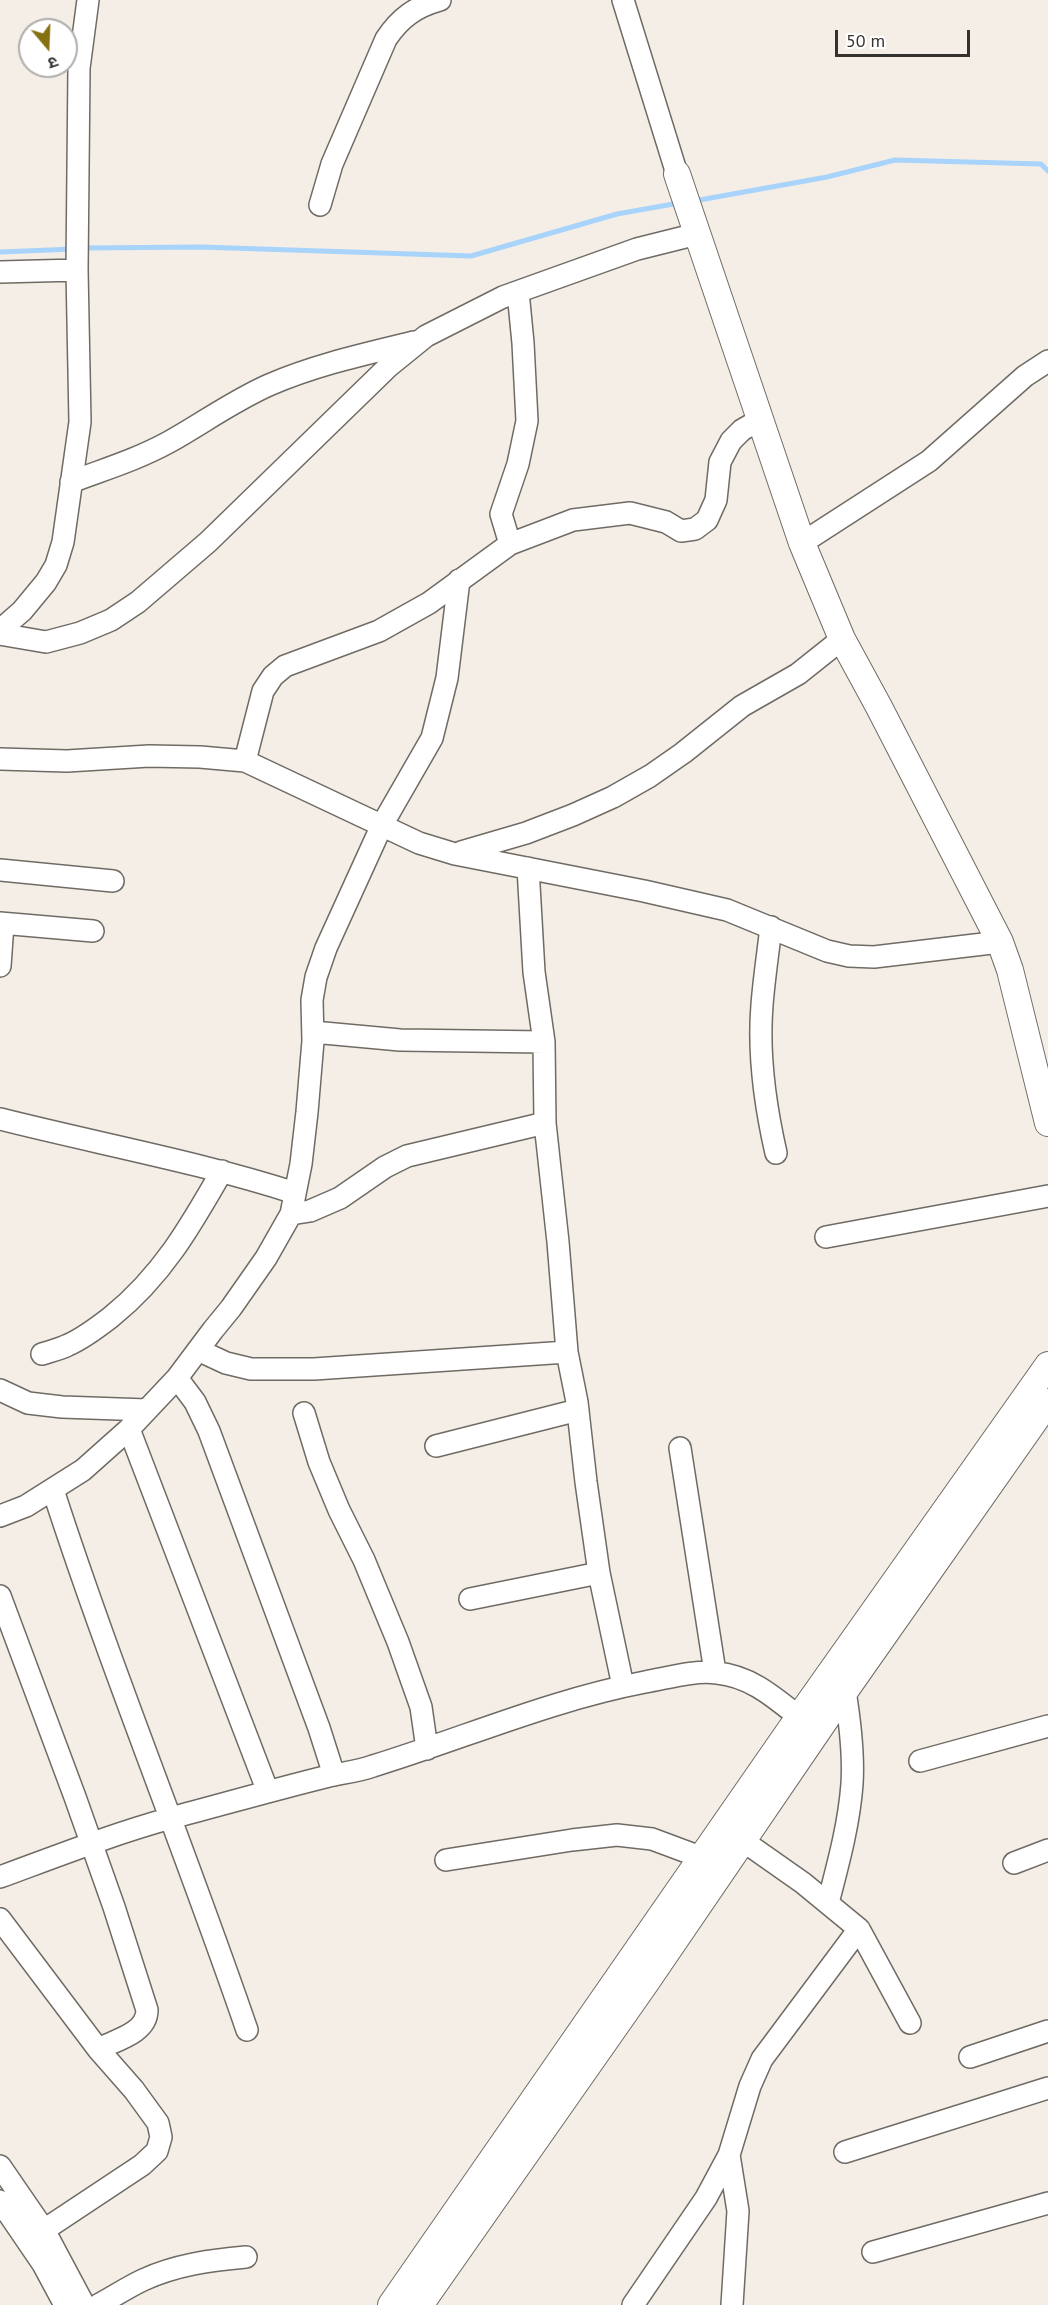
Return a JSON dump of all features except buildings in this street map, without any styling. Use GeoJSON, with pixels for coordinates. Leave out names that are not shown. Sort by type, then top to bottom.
{"type":"FeatureCollection","features":[{"type":"Feature","properties":{"kind":"main road"},"geometry":{"type":"LineString","coordinates":[[677,174],[802,543],[842,639],[1000,942],[1010,970],[1048,1124]]}},
{"type":"Feature","properties":{"kind":"main road"},"geometry":{"type":"LineString","coordinates":[[391,2305],[601,2026],[702,1858],[733,1834],[799,1717],[1048,1365]]}},
{"type":"Feature","properties":{"kind":"main road"},"geometry":{"type":"LineString","coordinates":[[420,2305],[601,2026],[733,1834],[845,1691],[1048,1402]]}},
{"type":"Feature","properties":{"kind":"street"},"geometry":{"type":"LineString","coordinates":[[0,632],[46,582],[57,565],[63,542],[80,422],[79,68],[88,0]]}},
{"type":"Feature","properties":{"kind":"street"},"geometry":{"type":"LineString","coordinates":[[320,205],[332,164],[386,39],[397,23],[411,12],[440,0]]}},
{"type":"Feature","properties":{"kind":"street"},"geometry":{"type":"LineString","coordinates":[[623,0],[677,174]]}},
{"type":"Feature","properties":{"kind":"street"},"geometry":{"type":"LineString","coordinates":[[0,632],[46,642],[80,633],[111,620],[138,602],[208,542],[389,366],[420,341],[503,297],[637,249],[697,234]]}},
{"type":"Feature","properties":{"kind":"street"},"geometry":{"type":"LineString","coordinates":[[0,272],[78,264]]}},
{"type":"Feature","properties":{"kind":"street"},"geometry":{"type":"LineString","coordinates":[[510,544],[501,514],[503,502],[518,464],[527,420],[518,292]]}},
{"type":"Feature","properties":{"kind":"street"},"geometry":{"type":"LineString","coordinates":[[71,482],[126,464],[170,442],[231,404],[271,384],[345,359],[420,341]]}},
{"type":"Feature","properties":{"kind":"street"},"geometry":{"type":"LineString","coordinates":[[802,543],[929,461],[1025,376],[1048,361]]}},
{"type":"Feature","properties":{"kind":"street"},"geometry":{"type":"LineString","coordinates":[[245,761],[263,692],[273,676],[285,666],[379,631],[429,603],[510,544],[573,520],[630,513],[666,522],[681,531],[695,529],[707,520],[716,500],[720,462],[731,441],[742,430],[761,419]]}},
{"type":"Feature","properties":{"kind":"street"},"geometry":{"type":"LineString","coordinates":[[0,1516],[26,1506],[84,1470],[129,1429],[177,1378],[248,1285],[291,1214],[304,1133],[313,1032],[312,1000],[322,958],[382,825],[432,738],[447,678],[459,580]]}},
{"type":"Feature","properties":{"kind":"street"},"geometry":{"type":"LineString","coordinates":[[455,854],[526,833],[613,797],[650,776],[683,753],[742,706],[798,674],[842,639]]}},
{"type":"Feature","properties":{"kind":"street"},"geometry":{"type":"LineString","coordinates":[[0,759],[67,761],[190,756],[245,761],[419,843],[455,854],[644,891],[727,910],[827,951],[849,956],[874,957],[1000,942]]}},
{"type":"Feature","properties":{"kind":"street"},"geometry":{"type":"LineString","coordinates":[[528,868],[534,972],[544,1042],[545,1123],[567,1352],[578,1410],[600,1573],[623,1686]]}},
{"type":"Feature","properties":{"kind":"street"},"geometry":{"type":"LineString","coordinates":[[0,870],[113,881]]}},
{"type":"Feature","properties":{"kind":"street"},"geometry":{"type":"LineString","coordinates":[[0,966],[2,924],[93,931]]}},
{"type":"Feature","properties":{"kind":"street"},"geometry":{"type":"LineString","coordinates":[[771,927],[761,1007],[762,1066],[766,1112],[776,1153]]}},
{"type":"Feature","properties":{"kind":"street"},"geometry":{"type":"LineString","coordinates":[[313,1032],[400,1040],[544,1042]]}},
{"type":"Feature","properties":{"kind":"street"},"geometry":{"type":"LineString","coordinates":[[0,1119],[222,1171],[295,1193]]}},
{"type":"Feature","properties":{"kind":"street"},"geometry":{"type":"LineString","coordinates":[[291,1214],[310,1211],[340,1198],[385,1167],[407,1156],[545,1123]]}},
{"type":"Feature","properties":{"kind":"street"},"geometry":{"type":"LineString","coordinates":[[42,1354],[68,1345],[96,1328],[125,1305],[153,1277],[187,1233],[222,1171]]}},
{"type":"Feature","properties":{"kind":"street"},"geometry":{"type":"LineString","coordinates":[[826,1237],[1048,1196]]}},
{"type":"Feature","properties":{"kind":"street"},"geometry":{"type":"LineString","coordinates":[[198,1350],[226,1363],[251,1368],[315,1369],[567,1352]]}},
{"type":"Feature","properties":{"kind":"street"},"geometry":{"type":"LineString","coordinates":[[177,1378],[195,1402],[208,1431],[319,1728],[334,1775]]}},
{"type":"Feature","properties":{"kind":"street"},"geometry":{"type":"LineString","coordinates":[[0,1390],[8,1396],[28,1402],[62,1407],[147,1410]]}},
{"type":"Feature","properties":{"kind":"street"},"geometry":{"type":"LineString","coordinates":[[436,1446],[578,1410]]}},
{"type":"Feature","properties":{"kind":"street"},"geometry":{"type":"LineString","coordinates":[[304,1413],[319,1462],[339,1510],[364,1560],[398,1642],[421,1707],[427,1749]]}},
{"type":"Feature","properties":{"kind":"street"},"geometry":{"type":"LineString","coordinates":[[129,1429],[268,1792]]}},
{"type":"Feature","properties":{"kind":"street"},"geometry":{"type":"LineString","coordinates":[[680,1448],[714,1672]]}},
{"type":"Feature","properties":{"kind":"street"},"geometry":{"type":"LineString","coordinates":[[53,1490],[88,1597],[169,1819],[210,1922],[247,2030]]}},
{"type":"Feature","properties":{"kind":"street"},"geometry":{"type":"LineString","coordinates":[[470,1599],[600,1573]]}},
{"type":"Feature","properties":{"kind":"street"},"geometry":{"type":"LineString","coordinates":[[0,1596],[91,1843],[147,2010],[147,2020],[141,2028],[98,2049]]}},
{"type":"Feature","properties":{"kind":"street"},"geometry":{"type":"LineString","coordinates":[[0,1877],[91,1843],[169,1819],[369,1767],[530,1712],[623,1686],[714,1672],[739,1676],[770,1694],[799,1717]]}},
{"type":"Feature","properties":{"kind":"street"},"geometry":{"type":"LineString","coordinates":[[828,1903],[846,1832],[852,1784],[852,1738],[845,1691]]}},
{"type":"Feature","properties":{"kind":"street"},"geometry":{"type":"LineString","coordinates":[[920,1761],[1048,1726]]}},
{"type":"Feature","properties":{"kind":"street"},"geometry":{"type":"LineString","coordinates":[[733,1834],[803,1883],[859,1929],[910,2023]]}},
{"type":"Feature","properties":{"kind":"street"},"geometry":{"type":"LineString","coordinates":[[446,1860],[617,1835],[652,1839],[702,1858]]}},
{"type":"Feature","properties":{"kind":"street"},"geometry":{"type":"LineString","coordinates":[[1014,1863],[1048,1850]]}},
{"type":"Feature","properties":{"kind":"street"},"geometry":{"type":"LineString","coordinates":[[0,1919],[98,2049],[134,2090],[158,2123],[161,2137],[158,2151],[142,2164],[44,2230]]}},
{"type":"Feature","properties":{"kind":"street"},"geometry":{"type":"LineString","coordinates":[[633,2305],[706,2198],[729,2155],[750,2086],[762,2059],[859,1929]]}},
{"type":"Feature","properties":{"kind":"street"},"geometry":{"type":"LineString","coordinates":[[970,2056],[1048,2031]]}},
{"type":"Feature","properties":{"kind":"street"},"geometry":{"type":"LineString","coordinates":[[844,2152],[1048,2088]]}},
{"type":"Feature","properties":{"kind":"street"},"geometry":{"type":"LineString","coordinates":[[729,2155],[738,2211],[732,2305]]}},
{"type":"Feature","properties":{"kind":"street"},"geometry":{"type":"LineString","coordinates":[[0,2166],[44,2230],[84,2305]]}},
{"type":"Feature","properties":{"kind":"street"},"geometry":{"type":"LineString","coordinates":[[0,2201],[43,2264],[65,2305]]}},
{"type":"Feature","properties":{"kind":"street"},"geometry":{"type":"LineString","coordinates":[[873,2252],[1048,2204]]}},
{"type":"Feature","properties":{"kind":"street"},"geometry":{"type":"LineString","coordinates":[[98,2305],[143,2280],[173,2269],[214,2260],[246,2257]]}},
{"type":"Feature","properties":{"kind":"waterway"},"geometry":{"type":"LineString","coordinates":[[694,201],[827,177],[895,160],[1041,164],[1048,171]]}},
{"type":"Feature","properties":{"kind":"waterway"},"geometry":{"type":"LineString","coordinates":[[83,248],[201,247],[471,256],[617,214],[679,203]]}},
{"type":"Feature","properties":{"kind":"waterway"},"geometry":{"type":"LineString","coordinates":[[0,252],[74,249]]}}]}
